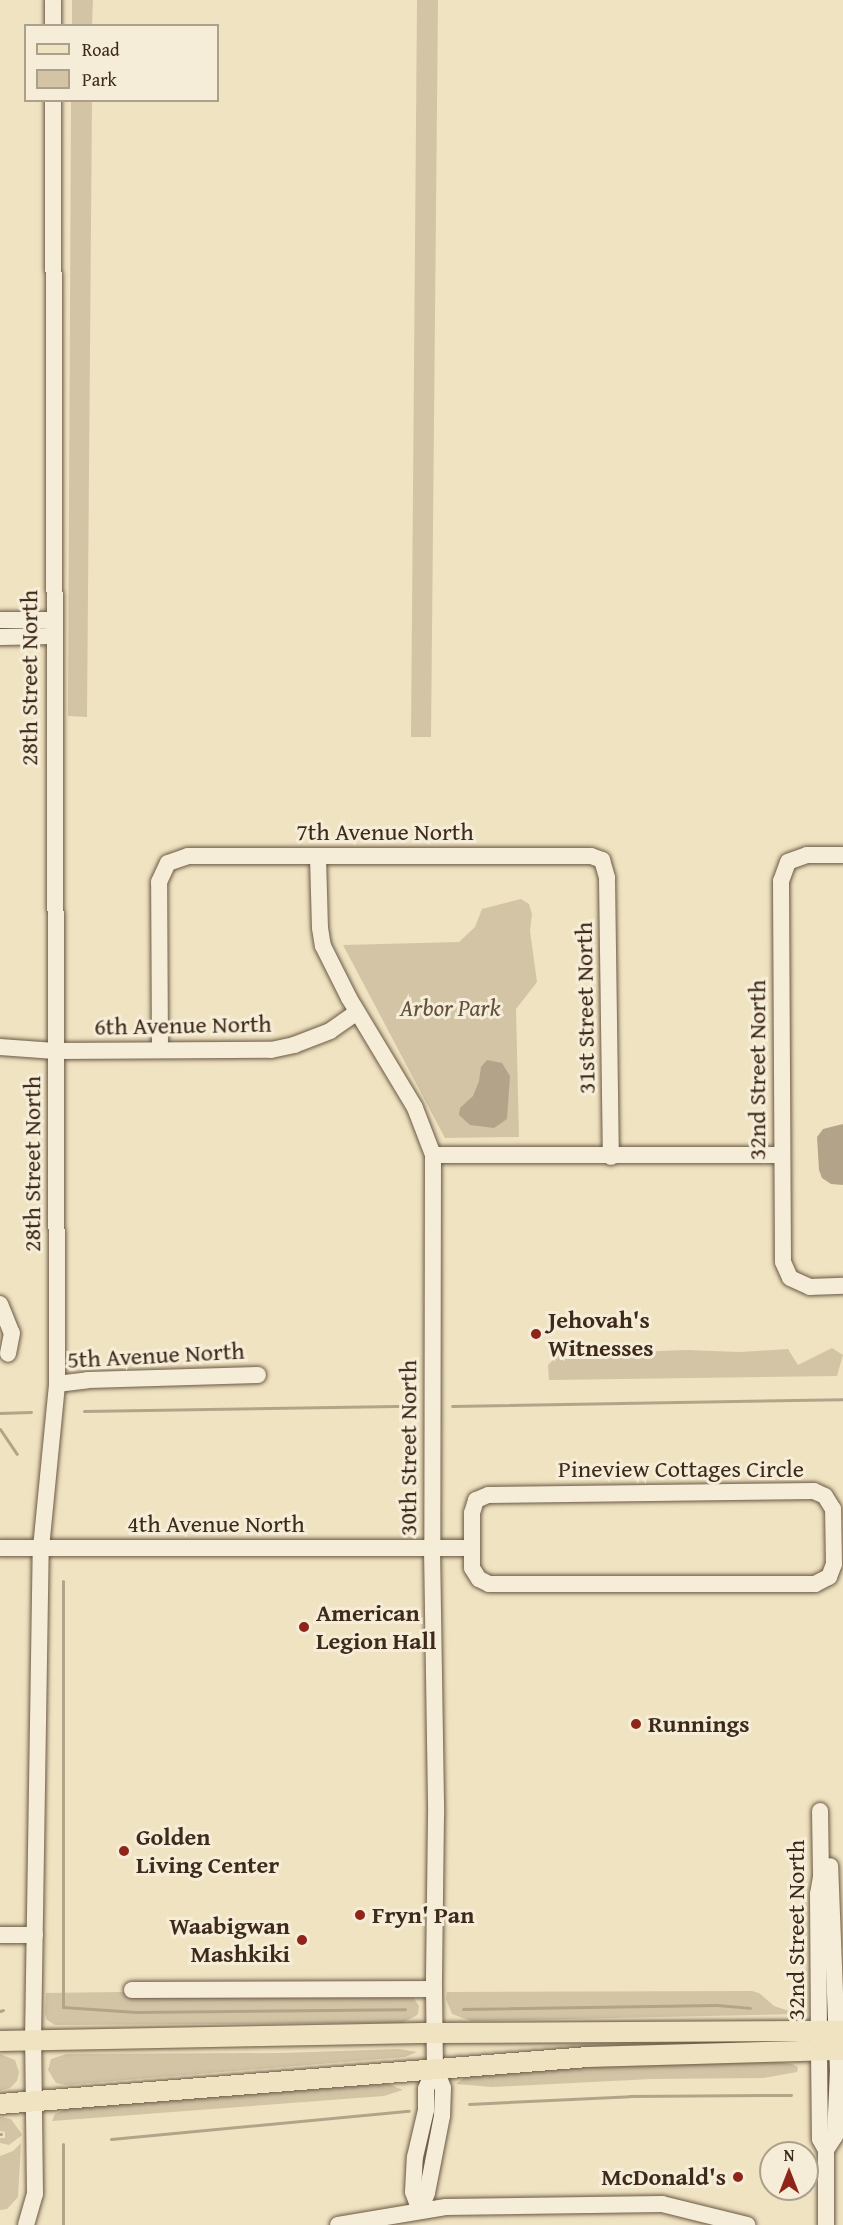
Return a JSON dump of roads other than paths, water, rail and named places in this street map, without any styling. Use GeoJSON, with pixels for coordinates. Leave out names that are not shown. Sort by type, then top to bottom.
{"type":"FeatureCollection","features":[{"type":"Feature","properties":{"kind":"main road"},"geometry":{"type":"LineString","coordinates":[[0,2041],[435,2033],[833,2040]]}},
{"type":"Feature","properties":{"kind":"main road"},"geometry":{"type":"LineString","coordinates":[[0,2104],[435,2067],[833,2040]]}},
{"type":"Feature","properties":{"kind":"street"},"geometry":{"type":"LineString","coordinates":[[53,0],[53,24]]}},
{"type":"Feature","properties":{"kind":"street","name":"28th Street North"},"geometry":{"type":"LineString","coordinates":[[26,2225],[35,2194],[33,2041],[41,1548],[57,1384],[53,102]]}},
{"type":"Feature","properties":{"kind":"street"},"geometry":{"type":"LineString","coordinates":[[0,620],[53,628]]}},
{"type":"Feature","properties":{"kind":"street"},"geometry":{"type":"LineString","coordinates":[[0,637],[53,628]]}},
{"type":"Feature","properties":{"kind":"street","name":"32nd Street North"},"geometry":{"type":"LineString","coordinates":[[843,855],[807,855],[788,862],[781,881],[783,1262],[790,1278],[810,1287],[843,1286]]}},
{"type":"Feature","properties":{"kind":"street","name":"7th Avenue North"},"geometry":{"type":"LineString","coordinates":[[160,1050],[159,882],[168,863],[188,856],[591,856],[602,860]]}},
{"type":"Feature","properties":{"kind":"street","name":"30th Street North"},"geometry":{"type":"LineString","coordinates":[[318,857],[320,928],[323,946],[357,1012],[415,1108],[433,1155],[432,1548],[436,1815],[435,2067],[426,2089],[426,2110],[415,2157],[413,2192],[420,2211]]}},
{"type":"Feature","properties":{"kind":"street","name":"31st Street North"},"geometry":{"type":"LineString","coordinates":[[602,860],[607,878],[610,1157]]}},
{"type":"Feature","properties":{"kind":"street","name":"6th Avenue North"},"geometry":{"type":"LineString","coordinates":[[0,1047],[55,1051],[271,1050],[294,1045],[330,1032],[357,1012]]}},
{"type":"Feature","properties":{"kind":"street"},"geometry":{"type":"LineString","coordinates":[[433,1155],[610,1157],[781,1155]]}},
{"type":"Feature","properties":{"kind":"street"},"geometry":{"type":"LineString","coordinates":[[0,1304],[12,1332],[8,1354]]}},
{"type":"Feature","properties":{"kind":"street","name":"5th Avenue North"},"geometry":{"type":"LineString","coordinates":[[57,1384],[88,1380],[258,1375]]}},
{"type":"Feature","properties":{"kind":"street","name":"Pineview Cottages Circle"},"geometry":{"type":"LineString","coordinates":[[814,1491],[825,1496],[833,1509],[834,1564],[829,1577],[815,1584],[489,1584],[478,1579],[472,1568],[472,1548],[472,1513],[476,1500],[488,1495],[814,1491]]}},
{"type":"Feature","properties":{"kind":"street","name":"4th Avenue North"},"geometry":{"type":"LineString","coordinates":[[0,1548],[432,1548]]}},
{"type":"Feature","properties":{"kind":"street"},"geometry":{"type":"LineString","coordinates":[[432,1548],[472,1548]]}},
{"type":"Feature","properties":{"kind":"street","name":"32nd Street North"},"geometry":{"type":"LineString","coordinates":[[825,1811],[830,1884],[833,2040],[820,2139],[826,2150],[826,2225]]}},
{"type":"Feature","properties":{"kind":"street"},"geometry":{"type":"LineString","coordinates":[[0,1935],[35,1935]]}},
{"type":"Feature","properties":{"kind":"street"},"geometry":{"type":"LineString","coordinates":[[132,1990],[434,1989]]}},
{"type":"Feature","properties":{"kind":"street"},"geometry":{"type":"LineString","coordinates":[[826,2150],[843,2149]]}},
{"type":"Feature","properties":{"kind":"street"},"geometry":{"type":"LineString","coordinates":[[338,2225],[420,2211],[470,2206],[662,2204],[747,2225]]}},
{"type":"Feature","properties":{"kind":"waterway"},"geometry":{"type":"LineString","coordinates":[[452,1406],[843,1399]]}},
{"type":"Feature","properties":{"kind":"waterway"},"geometry":{"type":"LineString","coordinates":[[84,1411],[412,1406]]}},
{"type":"Feature","properties":{"kind":"waterway"},"geometry":{"type":"LineString","coordinates":[[0,1413],[31,1412]]}},
{"type":"Feature","properties":{"kind":"waterway"},"geometry":{"type":"LineString","coordinates":[[0,1429],[17,1454]]}},
{"type":"Feature","properties":{"kind":"waterway"},"geometry":{"type":"LineString","coordinates":[[63,1581],[63,2007],[136,2012],[405,2009]]}},
{"type":"Feature","properties":{"kind":"waterway"},"geometry":{"type":"LineString","coordinates":[[463,2009],[717,2005],[750,2008]]}},
{"type":"Feature","properties":{"kind":"waterway"},"geometry":{"type":"LineString","coordinates":[[469,2104],[630,2096],[791,2095]]}},
{"type":"Feature","properties":{"kind":"waterway"},"geometry":{"type":"LineString","coordinates":[[111,2139],[409,2111]]}},
{"type":"Feature","properties":{"kind":"waterway"},"geometry":{"type":"LineString","coordinates":[[63,2144],[63,2225]]}},
{"type":"Feature","properties":{"kind":"place","name":"Jehovah's Witnesses"},"geometry":{"type":"Point","coordinates":[536,1334]}},
{"type":"Feature","properties":{"kind":"place","name":"American Legion Hall"},"geometry":{"type":"Point","coordinates":[304,1627]}},
{"type":"Feature","properties":{"kind":"place","name":"Runnings"},"geometry":{"type":"Point","coordinates":[636,1724]}},
{"type":"Feature","properties":{"kind":"place","name":"Golden Living Center"},"geometry":{"type":"Point","coordinates":[124,1851]}},
{"type":"Feature","properties":{"kind":"place","name":"Fryn' Pan"},"geometry":{"type":"Point","coordinates":[360,1915]}},
{"type":"Feature","properties":{"kind":"place","name":"Waabigwan Mashkiki"},"geometry":{"type":"Point","coordinates":[302,1940]}},
{"type":"Feature","properties":{"kind":"place","name":"McDonald's"},"geometry":{"type":"Point","coordinates":[738,2177]}},
{"type":"Feature","properties":{"kind":"park label","name":"Arbor Park"},"geometry":{"type":"Point","coordinates":[450,1008]}}]}
